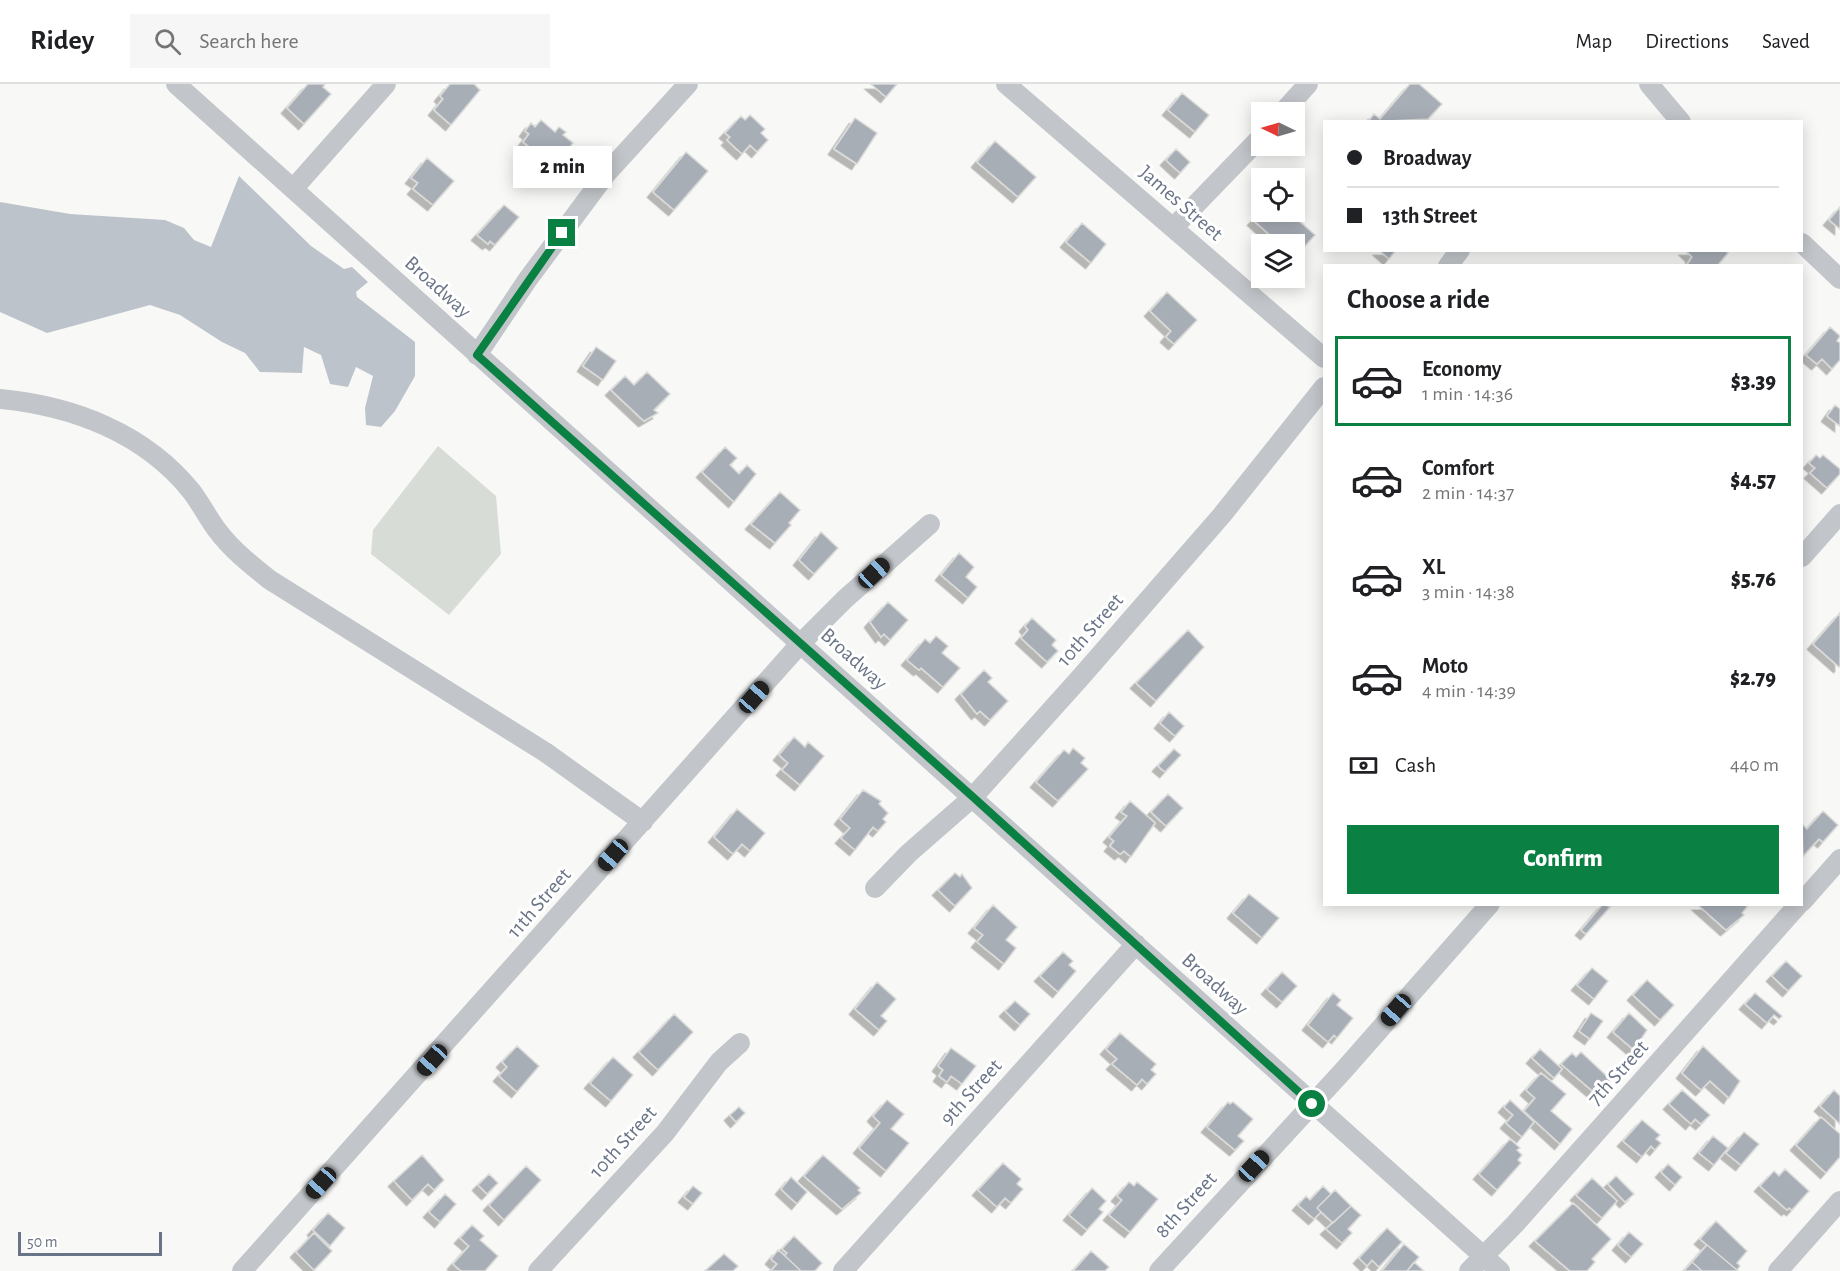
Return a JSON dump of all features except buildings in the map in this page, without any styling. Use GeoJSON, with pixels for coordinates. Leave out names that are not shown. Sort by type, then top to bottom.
{"type":"FeatureCollection","features":[{"type":"Feature","properties":{"kind":"street","name":"Broadway"},"geometry":{"type":"LineString","coordinates":[[176,84],[1500,1271]]}},
{"type":"Feature","properties":{"kind":"street"},"geometry":{"type":"LineString","coordinates":[[293,189],[386,84]]}},
{"type":"Feature","properties":{"kind":"street"},"geometry":{"type":"LineString","coordinates":[[477,355],[528,279],[606,174],[688,84]]}},
{"type":"Feature","properties":{"kind":"street","name":"James Street"},"geometry":{"type":"LineString","coordinates":[[1006,84],[1323,357]]}},
{"type":"Feature","properties":{"kind":"street"},"geometry":{"type":"LineString","coordinates":[[1292,102],[1308,84]]}},
{"type":"Feature","properties":{"kind":"street"},"geometry":{"type":"LineString","coordinates":[[1649,84],[1679,120]]}},
{"type":"Feature","properties":{"kind":"street"},"geometry":{"type":"LineString","coordinates":[[1174,227],[1251,147]]}},
{"type":"Feature","properties":{"kind":"street"},"geometry":{"type":"LineString","coordinates":[[1803,244],[1840,279]]}},
{"type":"Feature","properties":{"kind":"street","name":"10th Street"},"geometry":{"type":"LineString","coordinates":[[875,888],[909,853],[973,797],[1222,515],[1323,388]]}},
{"type":"Feature","properties":{"kind":"street"},"geometry":{"type":"LineString","coordinates":[[0,399],[71,413],[142,444],[165,463],[192,492],[217,530],[239,555],[270,580],[545,752],[643,822]]}},
{"type":"Feature","properties":{"kind":"street"},"geometry":{"type":"LineString","coordinates":[[1803,556],[1840,514]]}},
{"type":"Feature","properties":{"kind":"street","name":"11th Street"},"geometry":{"type":"LineString","coordinates":[[242,1271],[801,643],[845,599],[930,524]]}},
{"type":"Feature","properties":{"kind":"street","name":"7th Street"},"geometry":{"type":"LineString","coordinates":[[1803,900],[1840,859]]}},
{"type":"Feature","properties":{"kind":"street","name":"8th Street"},"geometry":{"type":"LineString","coordinates":[[1159,1271],[1488,906]]}},
{"type":"Feature","properties":{"kind":"street","name":"7th Street"},"geometry":{"type":"LineString","coordinates":[[1469,1271],[1797,906]]}},
{"type":"Feature","properties":{"kind":"street","name":"9th Street"},"geometry":{"type":"LineString","coordinates":[[843,1271],[1136,944]]}},
{"type":"Feature","properties":{"kind":"street","name":"10th Street"},"geometry":{"type":"LineString","coordinates":[[538,1271],[665,1132],[719,1062],[740,1042]]}},
{"type":"Feature","properties":{"kind":"street"},"geometry":{"type":"LineString","coordinates":[[1778,1271],[1840,1201]]}},
{"type":"Feature","properties":{"kind":"shaded area"},"geometry":{"type":"Polygon","coordinates":[[[239,176],[311,246],[344,269],[352,267],[368,282],[356,292],[357,297],[415,342],[415,376],[395,411],[381,427],[366,425],[365,408],[373,376],[356,367],[348,387],[330,384],[321,355],[304,347],[302,373],[260,372],[245,353],[222,342],[180,315],[150,305],[47,333],[0,312],[0,202],[70,214],[165,220],[184,228],[194,240],[211,247],[239,176]]]}},
{"type":"Feature","properties":{"kind":"shaded area"},"geometry":{"type":"Polygon","coordinates":[[[438,446],[496,496],[501,554],[449,615],[371,554],[373,530],[438,446]]]}},
{"type":"Feature","properties":{"kind":"route"},"geometry":{"type":"LineString","coordinates":[[562,233],[477,355],[973,797],[1312,1104]]}}]}
